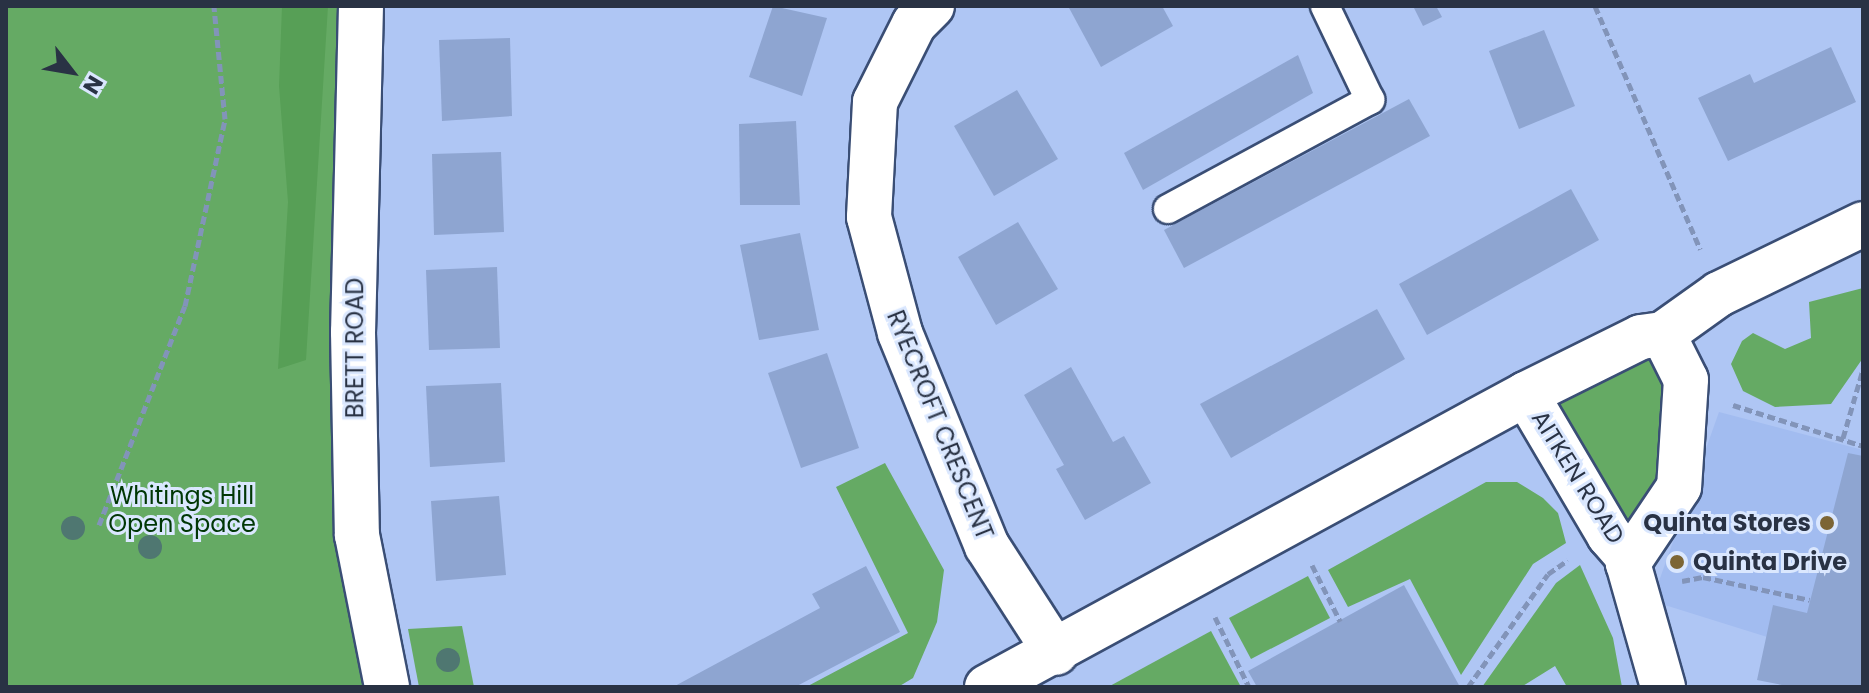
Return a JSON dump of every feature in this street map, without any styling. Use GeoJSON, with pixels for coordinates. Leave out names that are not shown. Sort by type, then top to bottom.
{"type":"FeatureCollection","features":[{"type":"Feature","properties":{"kind":"street","name":"BRETT ROAD"},"geometry":{"type":"LineString","coordinates":[[361,6],[353,332],[357,535],[387,687]]}},
{"type":"Feature","properties":{"kind":"street","name":"RYECROFT CRESCENT"},"geometry":{"type":"LineString","coordinates":[[932,6],[914,24],[875,102],[869,217],[900,333],[987,546],[1056,653]]}},
{"type":"Feature","properties":{"kind":"street"},"geometry":{"type":"LineString","coordinates":[[987,687],[1292,525],[1526,394],[1641,337],[1663,334],[1719,294],[1863,224]]}},
{"type":"Feature","properties":{"kind":"street"},"geometry":{"type":"LineString","coordinates":[[1663,334],[1686,380]]}},
{"type":"Feature","properties":{"kind":"street","name":"AITKEN ROAD"},"geometry":{"type":"LineString","coordinates":[[1625,561],[1679,487],[1686,380]]}},
{"type":"Feature","properties":{"kind":"street","name":"AITKEN ROAD"},"geometry":{"type":"LineString","coordinates":[[1526,394],[1625,561],[1663,687]]}},
{"type":"Feature","properties":{"kind":"lane"},"geometry":{"type":"LineString","coordinates":[[1168,209],[1370,100],[1325,6]]}},
{"type":"Feature","properties":{"kind":"path"},"geometry":{"type":"LineString","coordinates":[[99,525],[185,306],[225,119],[214,6]]}},
{"type":"Feature","properties":{"kind":"path"},"geometry":{"type":"LineString","coordinates":[[1595,6],[1719,294]]}},
{"type":"Feature","properties":{"kind":"path"},"geometry":{"type":"LineString","coordinates":[[1843,438],[1863,369]]}},
{"type":"Feature","properties":{"kind":"path"},"geometry":{"type":"LineString","coordinates":[[1686,380],[1735,406],[1863,446]]}},
{"type":"Feature","properties":{"kind":"path"},"geometry":{"type":"LineString","coordinates":[[1292,525],[1340,621]]}},
{"type":"Feature","properties":{"kind":"path"},"geometry":{"type":"LineString","coordinates":[[1468,687],[1548,574],[1625,561],[1810,600]]}},
{"type":"Feature","properties":{"kind":"path"},"geometry":{"type":"LineString","coordinates":[[1193,577],[1249,687]]}},
{"type":"Feature","properties":{"kind":"shaded area"},"geometry":{"type":"Polygon","coordinates":[[[1719,412],[1863,450],[1863,667],[1652,601],[1719,412]]]}},
{"type":"Feature","properties":{"kind":"green space","name":"Whitings Hill Open Space"},"geometry":{"type":"Polygon","coordinates":[[[6,6],[361,6],[353,332],[387,687],[6,687],[6,6]]]}},
{"type":"Feature","properties":{"kind":"green space"},"geometry":{"type":"Polygon","coordinates":[[[282,6],[328,6],[306,360],[278,369],[288,202],[279,86],[282,6]]]}},
{"type":"Feature","properties":{"kind":"green space"},"geometry":{"type":"Polygon","coordinates":[[[1863,288],[1863,358],[1831,404],[1775,407],[1743,391],[1731,364],[1742,341],[1753,333],[1785,349],[1811,338],[1809,302],[1863,288]]]}},
{"type":"Feature","properties":{"kind":"green space"},"geometry":{"type":"Polygon","coordinates":[[[1663,334],[1679,487],[1630,559],[1532,404],[1663,334]]]}},
{"type":"Feature","properties":{"kind":"green space"},"geometry":{"type":"Polygon","coordinates":[[[885,463],[944,570],[937,622],[913,678],[898,687],[806,687],[908,633],[836,487],[885,463]]]}},
{"type":"Feature","properties":{"kind":"green space"},"geometry":{"type":"Polygon","coordinates":[[[1486,482],[1517,482],[1543,498],[1558,513],[1566,543],[1533,564],[1461,675],[1410,579],[1348,607],[1328,570],[1486,482]]]}},
{"type":"Feature","properties":{"kind":"green space"},"geometry":{"type":"Polygon","coordinates":[[[1580,565],[1613,638],[1622,687],[1567,687],[1555,666],[1521,687],[1482,687],[1556,583],[1580,565]]]}},
{"type":"Feature","properties":{"kind":"green space"},"geometry":{"type":"Polygon","coordinates":[[[1308,576],[1330,618],[1251,659],[1229,618],[1308,576]]]}},
{"type":"Feature","properties":{"kind":"green space"},"geometry":{"type":"Polygon","coordinates":[[[462,626],[474,687],[419,687],[408,629],[462,626]]]}},
{"type":"Feature","properties":{"kind":"green space"},"geometry":{"type":"Polygon","coordinates":[[[1211,631],[1241,687],[1108,687],[1211,631]]]}},
{"type":"Feature","properties":{"kind":"building"},"geometry":{"type":"Polygon","coordinates":[[[773,6],[827,18],[802,96],[749,77],[773,6]]]}},
{"type":"Feature","properties":{"kind":"building"},"geometry":{"type":"Polygon","coordinates":[[[1068,6],[1162,6],[1173,26],[1101,67],[1068,6]]]}},
{"type":"Feature","properties":{"kind":"building"},"geometry":{"type":"Polygon","coordinates":[[[1413,6],[1436,6],[1442,17],[1423,26],[1413,6]]]}},
{"type":"Feature","properties":{"kind":"building"},"geometry":{"type":"Polygon","coordinates":[[[1544,30],[1575,106],[1519,129],[1489,51],[1544,30]]]}},
{"type":"Feature","properties":{"kind":"building"},"geometry":{"type":"Polygon","coordinates":[[[510,38],[512,116],[442,121],[439,40],[510,38]]]}},
{"type":"Feature","properties":{"kind":"building"},"geometry":{"type":"Polygon","coordinates":[[[1831,47],[1856,102],[1728,161],[1698,98],[1750,74],[1754,83],[1831,47]]]}},
{"type":"Feature","properties":{"kind":"building"},"geometry":{"type":"Polygon","coordinates":[[[1298,55],[1313,93],[1143,190],[1124,153],[1298,55]]]}},
{"type":"Feature","properties":{"kind":"building"},"geometry":{"type":"Polygon","coordinates":[[[1017,90],[1058,159],[994,196],[954,126],[1017,90]]]}},
{"type":"Feature","properties":{"kind":"building"},"geometry":{"type":"Polygon","coordinates":[[[1409,99],[1430,136],[1184,268],[1164,230],[1409,99]]]}},
{"type":"Feature","properties":{"kind":"building"},"geometry":{"type":"Polygon","coordinates":[[[796,121],[800,205],[740,205],[739,124],[796,121]]]}},
{"type":"Feature","properties":{"kind":"building"},"geometry":{"type":"Polygon","coordinates":[[[501,152],[504,232],[434,235],[432,154],[501,152]]]}},
{"type":"Feature","properties":{"kind":"building"},"geometry":{"type":"Polygon","coordinates":[[[1571,189],[1599,240],[1427,335],[1399,284],[1571,189]]]}},
{"type":"Feature","properties":{"kind":"building"},"geometry":{"type":"Polygon","coordinates":[[[1018,222],[1058,289],[996,325],[958,257],[1018,222]]]}},
{"type":"Feature","properties":{"kind":"building"},"geometry":{"type":"Polygon","coordinates":[[[800,233],[819,330],[759,340],[740,245],[800,233]]]}},
{"type":"Feature","properties":{"kind":"building"},"geometry":{"type":"Polygon","coordinates":[[[497,267],[500,348],[429,350],[426,270],[497,267]]]}},
{"type":"Feature","properties":{"kind":"building"},"geometry":{"type":"Polygon","coordinates":[[[1377,309],[1405,359],[1231,458],[1200,404],[1377,309]]]}},
{"type":"Feature","properties":{"kind":"building"},"geometry":{"type":"Polygon","coordinates":[[[827,353],[859,448],[801,468],[768,373],[827,353]]]}},
{"type":"Feature","properties":{"kind":"building"},"geometry":{"type":"Polygon","coordinates":[[[1071,367],[1113,442],[1124,436],[1151,483],[1085,520],[1056,469],[1064,465],[1024,395],[1071,367]]]}},
{"type":"Feature","properties":{"kind":"building"},"geometry":{"type":"Polygon","coordinates":[[[501,383],[505,462],[430,467],[426,386],[501,383]]]}},
{"type":"Feature","properties":{"kind":"building"},"geometry":{"type":"Polygon","coordinates":[[[1848,453],[1863,456],[1863,687],[1792,687],[1757,680],[1773,605],[1807,613],[1848,453]]]}},
{"type":"Feature","properties":{"kind":"building"},"geometry":{"type":"Polygon","coordinates":[[[499,496],[506,575],[436,581],[431,501],[499,496]]]}},
{"type":"Feature","properties":{"kind":"building"},"geometry":{"type":"Polygon","coordinates":[[[866,566],[900,632],[795,687],[673,687],[820,608],[812,594],[866,566]]]}},
{"type":"Feature","properties":{"kind":"building"},"geometry":{"type":"Polygon","coordinates":[[[1404,585],[1460,687],[1257,687],[1248,671],[1404,585]]]}},
{"type":"Feature","properties":{"kind":"place","name":"Quinta Stores"},"geometry":{"type":"Point","coordinates":[1827,523]}},
{"type":"Feature","properties":{"kind":"place","name":"Quinta Drive"},"geometry":{"type":"Point","coordinates":[1677,562]}}]}
